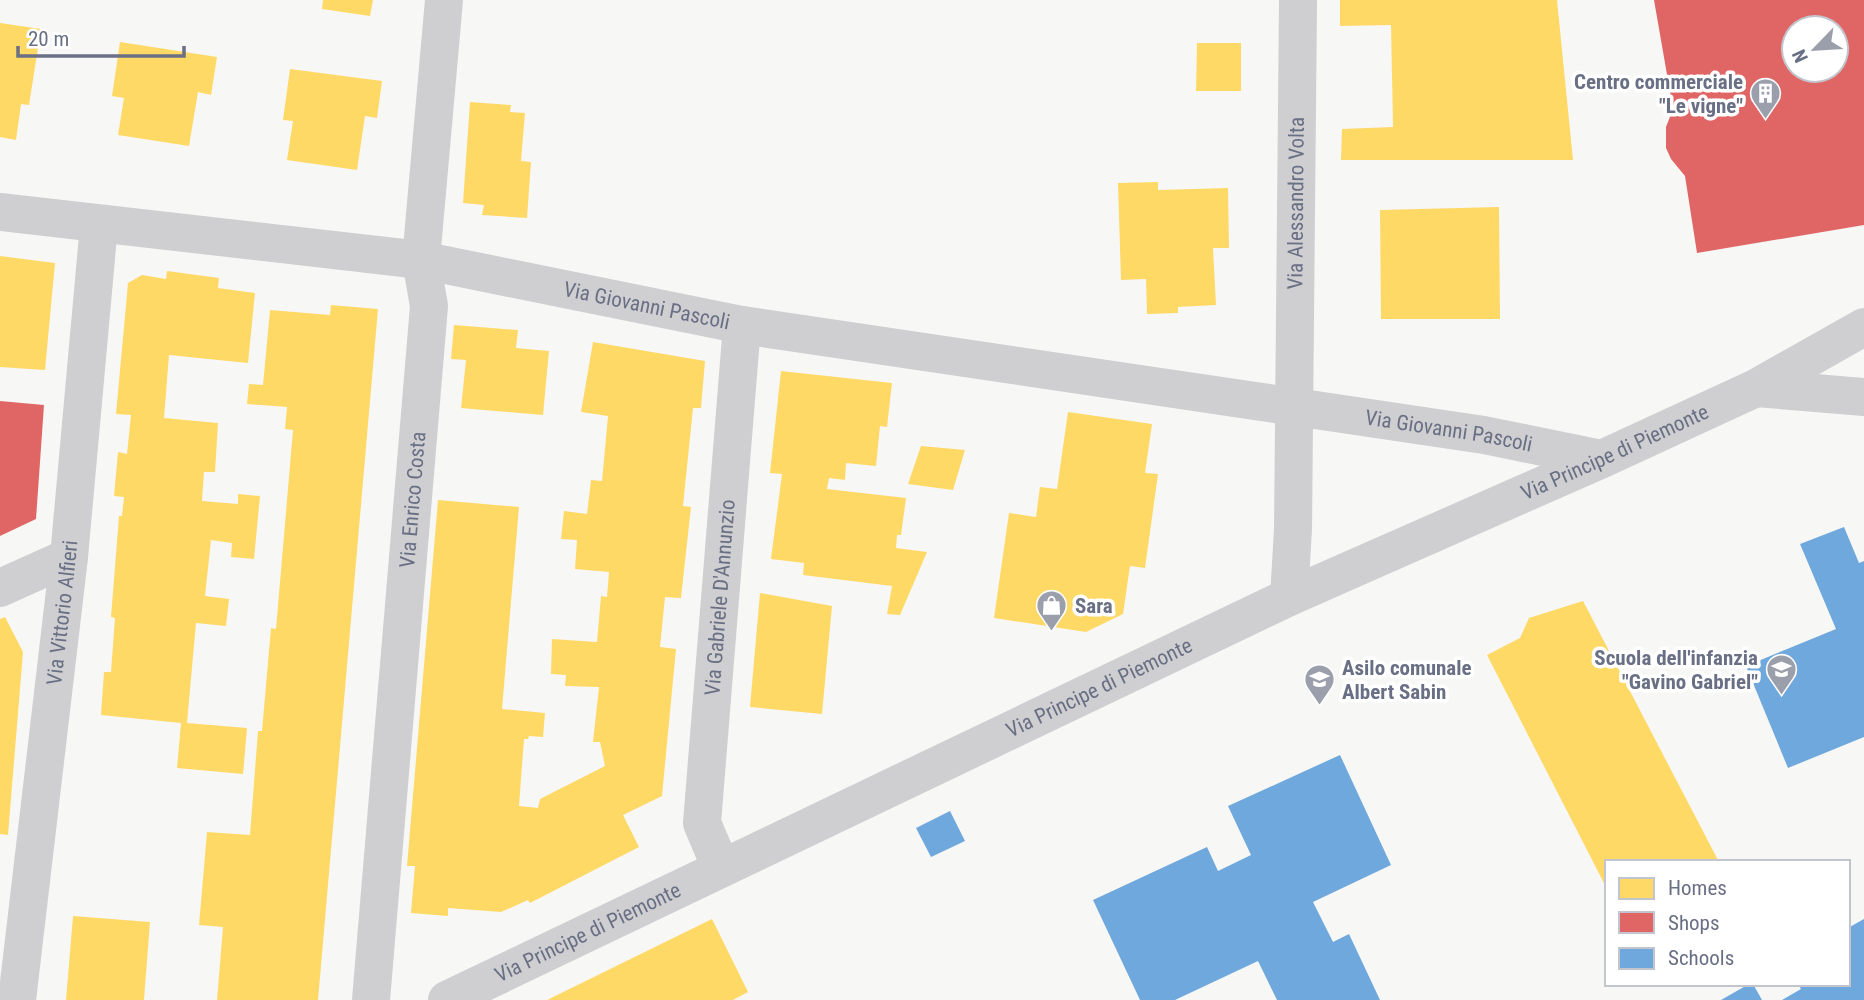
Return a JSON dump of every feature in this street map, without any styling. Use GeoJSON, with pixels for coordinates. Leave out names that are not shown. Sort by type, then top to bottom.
{"type":"FeatureCollection","features":[{"type":"Feature","properties":{"kind":"street","name":"Via Enrico Costa"},"geometry":{"type":"LineString","coordinates":[[370,1000],[429,306],[421,260],[444,0]]}},
{"type":"Feature","properties":{"kind":"street","name":"Via Alessandro Volta"},"geometry":{"type":"LineString","coordinates":[[1295,407],[1298,0]]}},
{"type":"Feature","properties":{"kind":"street","name":"Via Giovanni Pascoli"},"geometry":{"type":"LineString","coordinates":[[0,212],[421,260],[741,325],[1484,435],[1602,459]]}},
{"type":"Feature","properties":{"kind":"street","name":"Via Vittorio Alfieri"},"geometry":{"type":"LineString","coordinates":[[17,1000],[69,556],[99,225]]}},
{"type":"Feature","properties":{"kind":"street","name":"Via Gabriele D'Annunzio"},"geometry":{"type":"LineString","coordinates":[[721,868],[702,823],[741,325]]}},
{"type":"Feature","properties":{"kind":"street","name":"Via Principe di Piemonte"},"geometry":{"type":"LineString","coordinates":[[447,1000],[1289,597],[1756,388],[1864,327]]}},
{"type":"Feature","properties":{"kind":"street","name":"Via Principe di Piemonte"},"geometry":{"type":"LineString","coordinates":[[1756,388],[1864,397]]}},
{"type":"Feature","properties":{"kind":"street"},"geometry":{"type":"LineString","coordinates":[[1289,597],[1295,407]]}},
{"type":"Feature","properties":{"kind":"street"},"geometry":{"type":"LineString","coordinates":[[0,588],[69,556]]}},
{"type":"Feature","properties":{"kind":"building: Homes"},"geometry":{"type":"Polygon","coordinates":[[[323,0],[373,0],[370,16],[322,9],[323,0]]]}},
{"type":"Feature","properties":{"kind":"building: Homes"},"geometry":{"type":"Polygon","coordinates":[[[1340,0],[1557,0],[1573,160],[1341,160],[1342,129],[1393,127],[1391,25],[1340,26],[1340,0]]]}},
{"type":"Feature","properties":{"kind":"building: Homes"},"geometry":{"type":"Polygon","coordinates":[[[0,23],[41,29],[29,105],[21,104],[16,140],[0,137],[0,23]]]}},
{"type":"Feature","properties":{"kind":"building: Homes"},"geometry":{"type":"Polygon","coordinates":[[[120,42],[217,57],[211,95],[198,92],[189,146],[118,135],[124,98],[112,96],[120,42]]]}},
{"type":"Feature","properties":{"kind":"building: Homes"},"geometry":{"type":"Polygon","coordinates":[[[1197,43],[1241,43],[1241,91],[1196,91],[1197,43]]]}},
{"type":"Feature","properties":{"kind":"building: Homes"},"geometry":{"type":"Polygon","coordinates":[[[290,69],[382,81],[377,118],[365,116],[357,170],[287,160],[293,121],[283,120],[290,69]]]}},
{"type":"Feature","properties":{"kind":"building: Homes"},"geometry":{"type":"Polygon","coordinates":[[[470,102],[511,105],[510,112],[525,113],[521,161],[531,162],[527,218],[482,215],[484,205],[463,203],[470,102]]]}},
{"type":"Feature","properties":{"kind":"building: Homes"},"geometry":{"type":"Polygon","coordinates":[[[1158,182],[1158,190],[1228,188],[1229,248],[1213,248],[1216,305],[1178,307],[1178,313],[1147,314],[1146,279],[1121,280],[1118,183],[1158,182]]]}},
{"type":"Feature","properties":{"kind":"building: Homes"},"geometry":{"type":"Polygon","coordinates":[[[1499,207],[1500,319],[1381,319],[1380,210],[1499,207]]]}},
{"type":"Feature","properties":{"kind":"building: Homes"},"geometry":{"type":"Polygon","coordinates":[[[0,256],[55,263],[45,370],[0,367],[0,256]]]}},
{"type":"Feature","properties":{"kind":"building: Homes"},"geometry":{"type":"Polygon","coordinates":[[[167,271],[219,278],[218,288],[255,293],[248,363],[169,355],[164,418],[218,423],[215,472],[204,472],[202,501],[238,504],[238,494],[260,496],[254,559],[231,557],[232,543],[211,540],[205,596],[229,599],[226,626],[196,623],[187,723],[247,728],[243,774],[177,768],[181,723],[101,715],[104,672],[111,672],[115,618],[111,617],[119,516],[122,516],[124,497],[114,496],[118,452],[127,454],[131,415],[116,414],[128,283],[142,275],[166,279],[167,271]]]}},
{"type":"Feature","properties":{"kind":"building: Homes"},"geometry":{"type":"Polygon","coordinates":[[[331,305],[378,309],[318,1000],[217,1000],[223,927],[199,925],[207,832],[250,835],[258,731],[262,731],[271,628],[276,629],[293,430],[285,429],[287,407],[247,404],[249,384],[263,385],[270,310],[330,315],[331,305]]]}},
{"type":"Feature","properties":{"kind":"building: Homes"},"geometry":{"type":"Polygon","coordinates":[[[454,325],[518,330],[516,348],[549,351],[543,415],[461,408],[466,360],[451,359],[454,325]]]}},
{"type":"Feature","properties":{"kind":"building: Homes"},"geometry":{"type":"Polygon","coordinates":[[[593,342],[705,361],[701,408],[693,408],[683,506],[691,507],[681,598],[665,597],[660,647],[676,649],[662,796],[623,815],[639,847],[530,903],[528,900],[501,912],[448,908],[448,916],[411,913],[415,866],[407,866],[438,500],[519,507],[502,709],[545,713],[543,737],[529,736],[524,739],[519,806],[538,808],[540,799],[605,766],[600,742],[593,742],[599,687],[565,686],[566,675],[551,674],[552,639],[597,642],[601,596],[607,597],[609,572],[575,569],[577,540],[561,539],[564,511],[587,514],[591,480],[602,481],[608,416],[581,412],[593,342]]]}},
{"type":"Feature","properties":{"kind":"building: Homes"},"geometry":{"type":"Polygon","coordinates":[[[781,371],[892,383],[887,427],[880,426],[876,466],[846,463],[845,480],[829,478],[827,489],[906,498],[901,535],[897,535],[896,548],[927,552],[900,615],[887,614],[892,586],[803,575],[804,563],[771,559],[782,474],[770,473],[781,371]]]}},
{"type":"Feature","properties":{"kind":"building: Homes"},"geometry":{"type":"Polygon","coordinates":[[[1068,412],[1152,424],[1145,473],[1158,474],[1145,568],[1130,566],[1123,614],[1086,632],[994,618],[1009,513],[1036,517],[1040,487],[1057,489],[1068,412]]]}},
{"type":"Feature","properties":{"kind":"building: Homes"},"geometry":{"type":"Polygon","coordinates":[[[921,446],[965,450],[953,490],[908,484],[921,446]]]}},
{"type":"Feature","properties":{"kind":"building: Homes"},"geometry":{"type":"Polygon","coordinates":[[[760,593],[832,606],[822,714],[750,707],[760,593]]]}},
{"type":"Feature","properties":{"kind":"building: Homes"},"geometry":{"type":"Polygon","coordinates":[[[1583,601],[1718,860],[1605,860],[1605,885],[1487,655],[1520,638],[1529,618],[1583,601]]]}},
{"type":"Feature","properties":{"kind":"building: Homes"},"geometry":{"type":"Polygon","coordinates":[[[5,617],[23,652],[8,835],[0,834],[0,619],[5,617]]]}},
{"type":"Feature","properties":{"kind":"building: Homes"},"geometry":{"type":"Polygon","coordinates":[[[73,916],[150,922],[144,1000],[66,1000],[73,916]]]}},
{"type":"Feature","properties":{"kind":"building: Homes"},"geometry":{"type":"Polygon","coordinates":[[[712,919],[748,992],[733,1000],[547,1000],[712,919]]]}},
{"type":"Feature","properties":{"kind":"building: Shops","name":"Centro commerciale \"Le vigne\""},"geometry":{"type":"Polygon","coordinates":[[[1654,0],[1864,0],[1864,225],[1697,253],[1685,176],[1666,148],[1666,127],[1673,109],[1654,0]]]}},
{"type":"Feature","properties":{"kind":"building: Shops"},"geometry":{"type":"Polygon","coordinates":[[[0,401],[44,405],[36,519],[0,536],[0,401]]]}},
{"type":"Feature","properties":{"kind":"building: Schools"},"geometry":{"type":"Polygon","coordinates":[[[1844,527],[1859,563],[1864,561],[1864,737],[1788,768],[1746,666],[1836,629],[1800,544],[1844,527]]]}},
{"type":"Feature","properties":{"kind":"building: Schools"},"geometry":{"type":"Polygon","coordinates":[[[1340,755],[1391,865],[1313,902],[1333,942],[1349,934],[1380,1000],[1277,1000],[1258,961],[1175,1000],[1140,1000],[1093,900],[1207,847],[1218,871],[1251,855],[1228,806],[1340,755]]]}},
{"type":"Feature","properties":{"kind":"building: Schools"},"geometry":{"type":"Polygon","coordinates":[[[950,811],[965,841],[931,857],[916,828],[950,811]]]}},
{"type":"Feature","properties":{"kind":"building: Schools"},"geometry":{"type":"Polygon","coordinates":[[[1864,919],[1864,1000],[1782,1000],[1801,989],[1799,986],[1850,986],[1850,927],[1864,919]]]}},
{"type":"Feature","properties":{"kind":"building: Schools"},"geometry":{"type":"Polygon","coordinates":[[[1746,986],[1754,986],[1762,1000],[1721,1000],[1746,986]]]}},
{"type":"Feature","properties":{"kind":"place","name":"Centro commerciale \"Le vigne\""},"geometry":{"type":"Point","coordinates":[1766,121]}},
{"type":"Feature","properties":{"kind":"place","name":"Sara"},"geometry":{"type":"Point","coordinates":[1052,633]}},
{"type":"Feature","properties":{"kind":"place","name":"Scuola dell'infanzia \"Gavino Gabriel\""},"geometry":{"type":"Point","coordinates":[1781,697]}},
{"type":"Feature","properties":{"kind":"place","name":"Asilo comunale Albert Sabin"},"geometry":{"type":"Point","coordinates":[1319,707]}}]}
